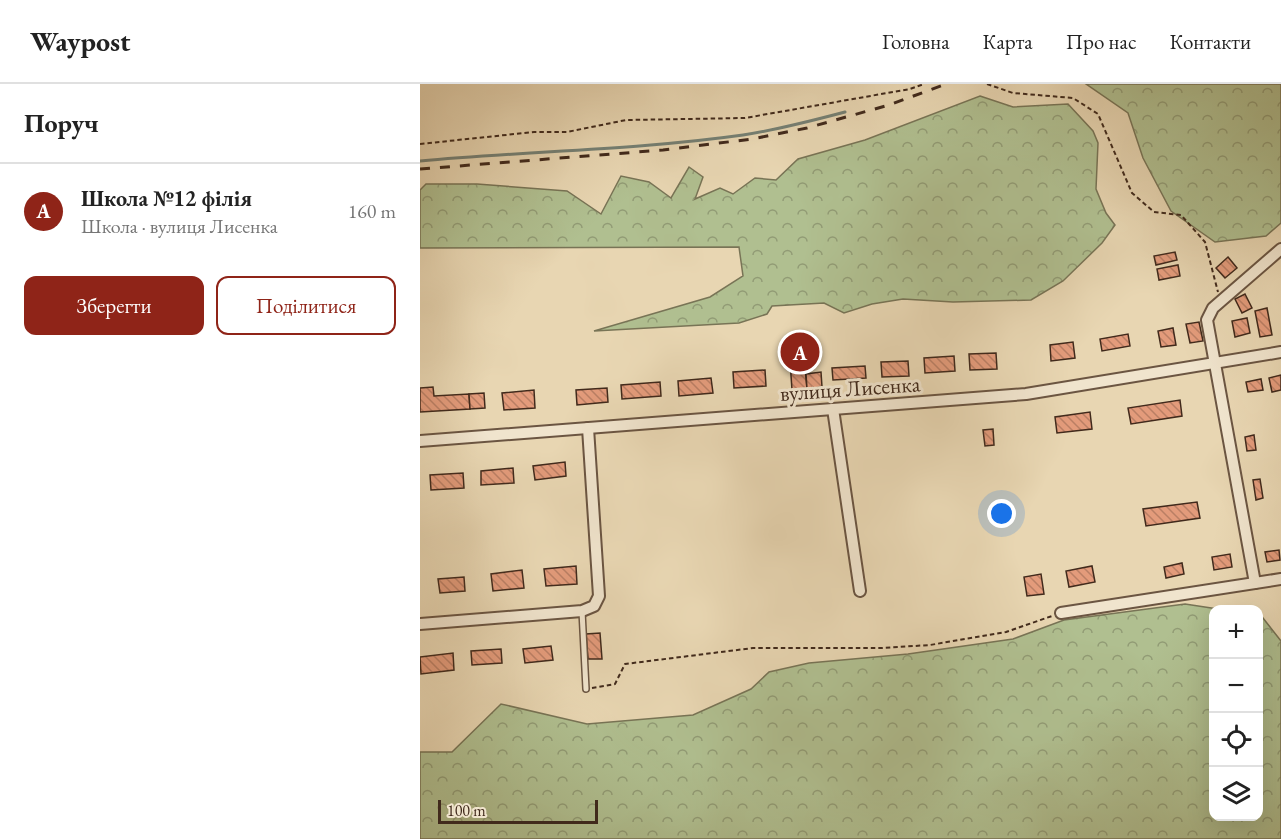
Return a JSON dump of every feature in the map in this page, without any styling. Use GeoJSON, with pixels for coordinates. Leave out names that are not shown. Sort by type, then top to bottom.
{"type":"FeatureCollection","features":[{"type":"Feature","properties":{"kind":"street"},"geometry":{"type":"LineString","coordinates":[[1255,583],[1207,320],[1213,308],[1281,249]]}},
{"type":"Feature","properties":{"kind":"street","name":"вулиця Лисенка"},"geometry":{"type":"LineString","coordinates":[[420,441],[1026,394],[1281,352]]}},
{"type":"Feature","properties":{"kind":"street"},"geometry":{"type":"LineString","coordinates":[[833,409],[860,591]]}},
{"type":"Feature","properties":{"kind":"street"},"geometry":{"type":"LineString","coordinates":[[420,624],[582,611],[594,606],[599,596],[588,428]]}},
{"type":"Feature","properties":{"kind":"street"},"geometry":{"type":"LineString","coordinates":[[1061,613],[1281,579]]}},
{"type":"Feature","properties":{"kind":"lane"},"geometry":{"type":"LineString","coordinates":[[582,611],[586,689]]}},
{"type":"Feature","properties":{"kind":"path"},"geometry":{"type":"LineString","coordinates":[[420,144],[534,132],[567,132],[626,120],[745,118],[910,89],[924,84]]}},
{"type":"Feature","properties":{"kind":"path"},"geometry":{"type":"LineString","coordinates":[[987,84],[1013,93],[1073,98],[1098,114],[1132,193],[1154,212],[1181,215],[1205,242],[1219,297],[1213,308]]}},
{"type":"Feature","properties":{"kind":"path"},"geometry":{"type":"LineString","coordinates":[[586,689],[615,684],[625,664],[753,648],[882,648],[930,645],[1006,632],[1061,613]]}},
{"type":"Feature","properties":{"kind":"green space"},"geometry":{"type":"Polygon","coordinates":[[[1086,84],[1281,84],[1281,223],[1266,236],[1215,242],[1171,211],[1143,158],[1128,113],[1086,84]]]}},
{"type":"Feature","properties":{"kind":"green space"},"geometry":{"type":"Polygon","coordinates":[[[980,96],[1013,107],[1068,104],[1093,131],[1098,143],[1096,189],[1106,213],[1115,225],[1102,243],[1063,281],[1031,300],[953,302],[903,299],[872,304],[844,313],[824,303],[772,306],[767,314],[739,323],[594,331],[710,297],[743,276],[739,247],[420,248],[420,190],[426,184],[477,184],[567,191],[601,214],[621,176],[649,182],[671,198],[689,167],[703,177],[695,199],[720,188],[733,194],[755,178],[776,180],[798,159],[865,140],[980,96]]]}},
{"type":"Feature","properties":{"kind":"green space"},"geometry":{"type":"Polygon","coordinates":[[[1185,604],[1209,608],[1209,821],[1263,821],[1263,618],[1281,641],[1281,839],[420,839],[420,752],[452,752],[501,704],[587,724],[693,715],[751,689],[769,672],[809,663],[908,654],[1013,639],[1064,620],[1185,604]]]}},
{"type":"Feature","properties":{"kind":"building"},"geometry":{"type":"Polygon","coordinates":[[[1175,252],[1177,260],[1156,265],[1154,256],[1175,252]]]}},
{"type":"Feature","properties":{"kind":"building"},"geometry":{"type":"Polygon","coordinates":[[[1228,257],[1237,268],[1225,278],[1216,268],[1228,257]]]}},
{"type":"Feature","properties":{"kind":"building"},"geometry":{"type":"Polygon","coordinates":[[[1178,265],[1180,276],[1159,280],[1157,269],[1178,265]]]}},
{"type":"Feature","properties":{"kind":"building"},"geometry":{"type":"Polygon","coordinates":[[[1245,294],[1252,308],[1242,313],[1235,299],[1245,294]]]}},
{"type":"Feature","properties":{"kind":"building"},"geometry":{"type":"Polygon","coordinates":[[[1267,308],[1272,335],[1260,337],[1255,311],[1267,308]]]}},
{"type":"Feature","properties":{"kind":"building"},"geometry":{"type":"Polygon","coordinates":[[[1247,318],[1250,333],[1235,337],[1232,321],[1247,318]]]}},
{"type":"Feature","properties":{"kind":"building"},"geometry":{"type":"Polygon","coordinates":[[[1199,322],[1203,341],[1190,343],[1186,324],[1199,322]]]}},
{"type":"Feature","properties":{"kind":"building"},"geometry":{"type":"Polygon","coordinates":[[[1173,328],[1176,345],[1161,347],[1158,331],[1173,328]]]}},
{"type":"Feature","properties":{"kind":"building"},"geometry":{"type":"Polygon","coordinates":[[[1128,334],[1130,346],[1102,351],[1100,339],[1128,334]]]}},
{"type":"Feature","properties":{"kind":"building"},"geometry":{"type":"Polygon","coordinates":[[[1073,342],[1075,358],[1051,361],[1050,345],[1073,342]]]}},
{"type":"Feature","properties":{"kind":"building"},"geometry":{"type":"Polygon","coordinates":[[[809,344],[810,356],[804,357],[807,389],[792,390],[789,346],[809,344]]]}},
{"type":"Feature","properties":{"kind":"building"},"geometry":{"type":"Polygon","coordinates":[[[996,353],[997,369],[970,370],[969,354],[996,353]]]}},
{"type":"Feature","properties":{"kind":"building"},"geometry":{"type":"Polygon","coordinates":[[[954,356],[955,371],[925,373],[924,358],[954,356]]]}},
{"type":"Feature","properties":{"kind":"building"},"geometry":{"type":"Polygon","coordinates":[[[908,361],[909,376],[882,377],[881,362],[908,361]]]}},
{"type":"Feature","properties":{"kind":"building"},"geometry":{"type":"Polygon","coordinates":[[[865,366],[866,378],[833,380],[832,368],[865,366]]]}},
{"type":"Feature","properties":{"kind":"building"},"geometry":{"type":"Polygon","coordinates":[[[765,370],[766,386],[734,388],[733,372],[765,370]]]}},
{"type":"Feature","properties":{"kind":"building"},"geometry":{"type":"Polygon","coordinates":[[[821,372],[822,387],[807,389],[806,374],[821,372]]]}},
{"type":"Feature","properties":{"kind":"building"},"geometry":{"type":"Polygon","coordinates":[[[1281,375],[1281,390],[1272,392],[1269,378],[1281,375]]]}},
{"type":"Feature","properties":{"kind":"building"},"geometry":{"type":"Polygon","coordinates":[[[711,378],[713,393],[679,396],[678,381],[711,378]]]}},
{"type":"Feature","properties":{"kind":"building"},"geometry":{"type":"Polygon","coordinates":[[[1261,379],[1263,390],[1248,392],[1246,382],[1261,379]]]}},
{"type":"Feature","properties":{"kind":"building"},"geometry":{"type":"Polygon","coordinates":[[[660,382],[661,396],[622,399],[621,385],[660,382]]]}},
{"type":"Feature","properties":{"kind":"building"},"geometry":{"type":"Polygon","coordinates":[[[433,387],[434,396],[469,394],[470,409],[420,412],[420,388],[433,387]]]}},
{"type":"Feature","properties":{"kind":"building"},"geometry":{"type":"Polygon","coordinates":[[[607,388],[608,402],[577,405],[576,390],[607,388]]]}},
{"type":"Feature","properties":{"kind":"building"},"geometry":{"type":"Polygon","coordinates":[[[534,390],[535,408],[504,410],[502,393],[534,390]]]}},
{"type":"Feature","properties":{"kind":"building"},"geometry":{"type":"Polygon","coordinates":[[[484,393],[485,408],[470,409],[469,394],[484,393]]]}},
{"type":"Feature","properties":{"kind":"building"},"geometry":{"type":"Polygon","coordinates":[[[1180,400],[1182,416],[1131,424],[1128,408],[1180,400]]]}},
{"type":"Feature","properties":{"kind":"building"},"geometry":{"type":"Polygon","coordinates":[[[1090,412],[1092,429],[1057,433],[1055,417],[1090,412]]]}},
{"type":"Feature","properties":{"kind":"building"},"geometry":{"type":"Polygon","coordinates":[[[993,429],[994,445],[985,446],[983,430],[993,429]]]}},
{"type":"Feature","properties":{"kind":"building"},"geometry":{"type":"Polygon","coordinates":[[[1254,435],[1256,450],[1247,451],[1245,437],[1254,435]]]}},
{"type":"Feature","properties":{"kind":"building"},"geometry":{"type":"Polygon","coordinates":[[[565,462],[566,476],[535,480],[533,466],[565,462]]]}},
{"type":"Feature","properties":{"kind":"building"},"geometry":{"type":"Polygon","coordinates":[[[513,468],[514,483],[481,485],[481,471],[513,468]]]}},
{"type":"Feature","properties":{"kind":"building"},"geometry":{"type":"Polygon","coordinates":[[[463,473],[464,488],[431,490],[430,475],[463,473]]]}},
{"type":"Feature","properties":{"kind":"building"},"geometry":{"type":"Polygon","coordinates":[[[1260,479],[1263,498],[1256,500],[1253,480],[1260,479]]]}},
{"type":"Feature","properties":{"kind":"building"},"geometry":{"type":"Polygon","coordinates":[[[1197,502],[1200,518],[1146,526],[1143,509],[1197,502]]]}},
{"type":"Feature","properties":{"kind":"building"},"geometry":{"type":"Polygon","coordinates":[[[1279,550],[1280,560],[1267,562],[1265,552],[1279,550]]]}},
{"type":"Feature","properties":{"kind":"building"},"geometry":{"type":"Polygon","coordinates":[[[1230,554],[1232,567],[1214,570],[1212,557],[1230,554]]]}},
{"type":"Feature","properties":{"kind":"building"},"geometry":{"type":"Polygon","coordinates":[[[1182,563],[1184,574],[1166,578],[1164,567],[1182,563]]]}},
{"type":"Feature","properties":{"kind":"building"},"geometry":{"type":"Polygon","coordinates":[[[576,566],[577,584],[546,586],[544,569],[576,566]]]}},
{"type":"Feature","properties":{"kind":"building"},"geometry":{"type":"Polygon","coordinates":[[[1092,566],[1095,582],[1069,587],[1066,571],[1092,566]]]}},
{"type":"Feature","properties":{"kind":"building"},"geometry":{"type":"Polygon","coordinates":[[[522,570],[524,588],[493,591],[491,574],[522,570]]]}},
{"type":"Feature","properties":{"kind":"building"},"geometry":{"type":"Polygon","coordinates":[[[1041,574],[1044,594],[1027,596],[1024,577],[1041,574]]]}},
{"type":"Feature","properties":{"kind":"building"},"geometry":{"type":"Polygon","coordinates":[[[464,577],[465,591],[440,593],[438,579],[464,577]]]}},
{"type":"Feature","properties":{"kind":"building"},"geometry":{"type":"Polygon","coordinates":[[[600,633],[602,659],[588,659],[586,634],[600,633]]]}},
{"type":"Feature","properties":{"kind":"building"},"geometry":{"type":"Polygon","coordinates":[[[551,646],[553,660],[525,663],[523,649],[551,646]]]}},
{"type":"Feature","properties":{"kind":"building"},"geometry":{"type":"Polygon","coordinates":[[[501,649],[502,663],[472,665],[471,651],[501,649]]]}},
{"type":"Feature","properties":{"kind":"building"},"geometry":{"type":"Polygon","coordinates":[[[453,653],[454,670],[421,674],[420,657],[453,653]]]}},
{"type":"Feature","properties":{"kind":"waterway"},"geometry":{"type":"LineString","coordinates":[[420,161],[703,140],[768,131],[845,112]]}},
{"type":"Feature","properties":{"kind":"railway"},"geometry":{"type":"LineString","coordinates":[[420,169],[663,150],[752,139],[807,128],[889,105],[946,84]]}},
{"type":"Feature","properties":{"kind":"place","name":"Школа №12 філія"},"geometry":{"type":"Point","coordinates":[800,352]}}]}
